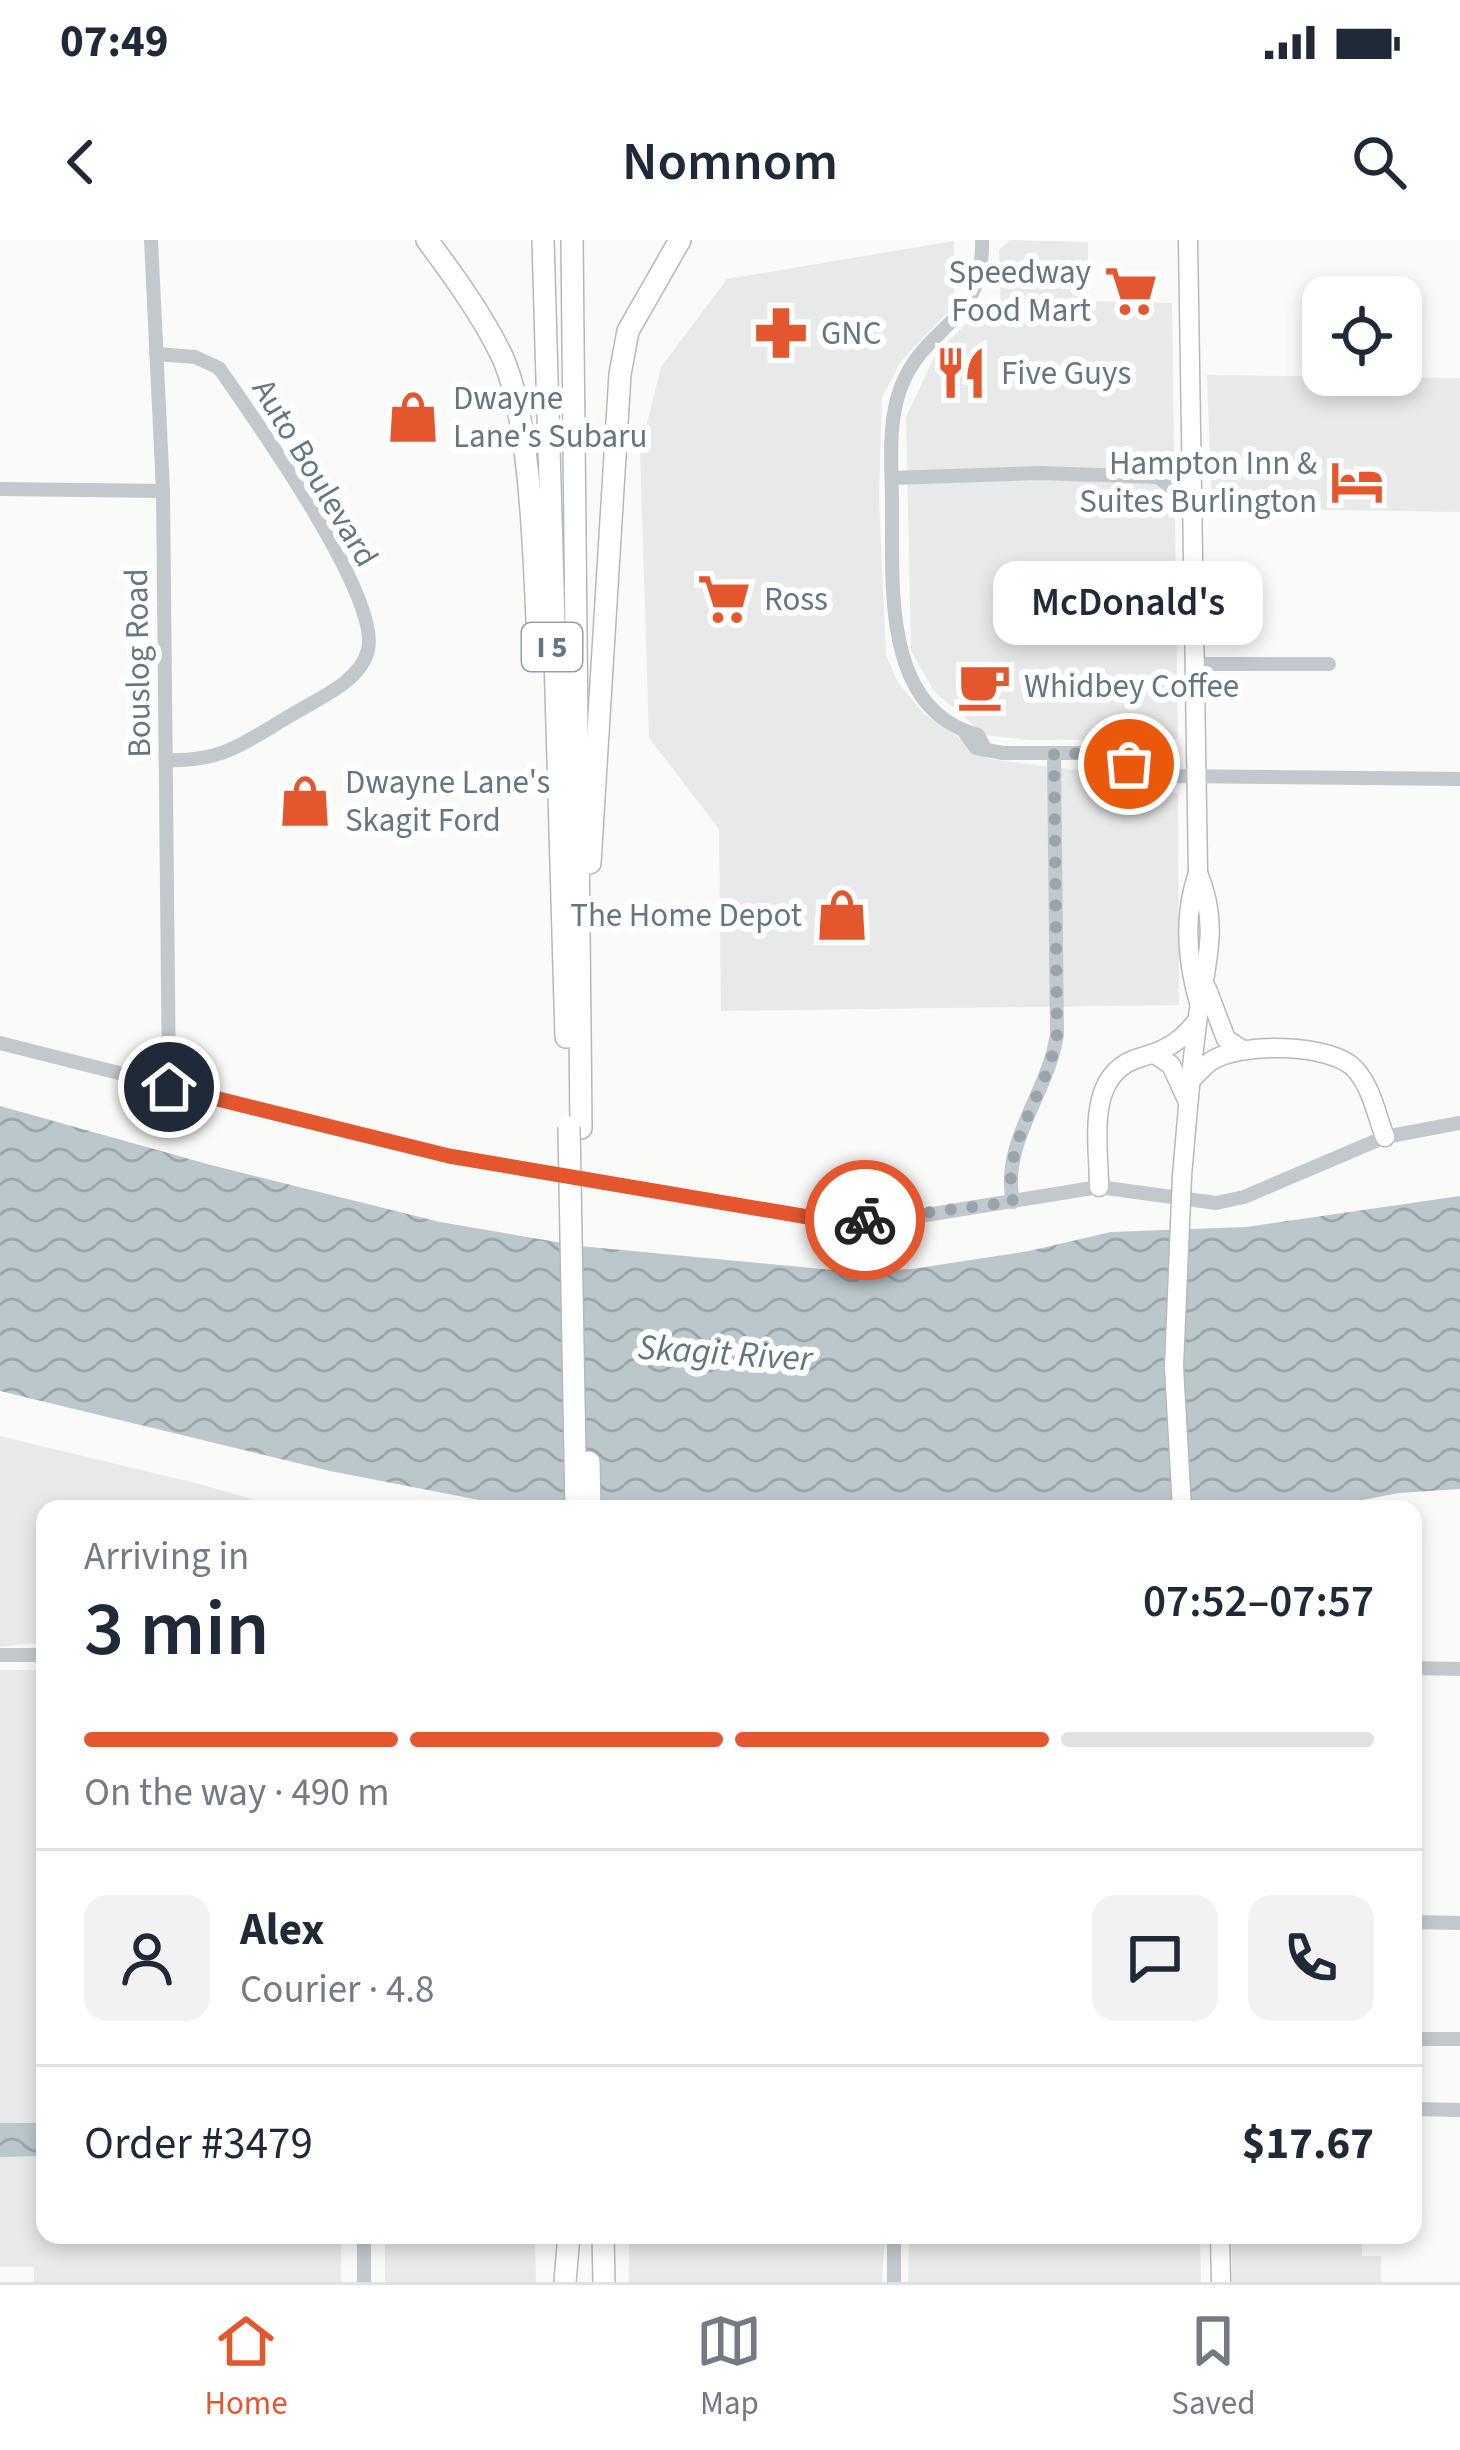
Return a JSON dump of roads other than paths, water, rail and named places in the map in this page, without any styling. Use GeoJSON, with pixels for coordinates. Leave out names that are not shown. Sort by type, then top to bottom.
{"type":"FeatureCollection","features":[{"type":"Feature","properties":{"kind":"highway","name":"I 5"},"geometry":{"type":"LineString","coordinates":[[542,240],[566,1053],[575,1128],[590,1500]]}},
{"type":"Feature","properties":{"kind":"highway","name":"I 5"},"geometry":{"type":"LineString","coordinates":[[572,240],[579,590],[576,1500]]}},
{"type":"Feature","properties":{"kind":"highway"},"geometry":{"type":"LineString","coordinates":[[434,246],[503,359],[520,424],[566,1053]]}},
{"type":"Feature","properties":{"kind":"highway"},"geometry":{"type":"LineString","coordinates":[[579,977],[617,396],[628,331],[672,246]]}},
{"type":"Feature","properties":{"kind":"highway"},"geometry":{"type":"LineString","coordinates":[[570,2282],[572,2244]]}},
{"type":"Feature","properties":{"kind":"highway"},"geometry":{"type":"LineString","coordinates":[[590,2244],[590,2282]]}},
{"type":"Feature","properties":{"kind":"highway"},"geometry":{"type":"LineString","coordinates":[[603,2244],[604,2282]]}},
{"type":"Feature","properties":{"kind":"main road"},"geometry":{"type":"LineString","coordinates":[[1099,1187],[1098,1113],[1103,1090],[1122,1067],[1156,1055],[1184,1037],[1199,1012],[1190,974],[1189,899],[1198,873],[1198,777],[1188,240]]}},
{"type":"Feature","properties":{"kind":"main road"},"geometry":{"type":"LineString","coordinates":[[1181,1500],[1174,1367],[1182,1176],[1205,985],[1209,898],[1198,873]]}},
{"type":"Feature","properties":{"kind":"main road"},"geometry":{"type":"LineString","coordinates":[[1205,985],[1226,1039],[1243,1050]]}},
{"type":"Feature","properties":{"kind":"main road"},"geometry":{"type":"LineString","coordinates":[[1191,1080],[1213,1059],[1243,1050],[1316,1050],[1347,1062],[1370,1094],[1385,1137]]}},
{"type":"Feature","properties":{"kind":"main road"},"geometry":{"type":"LineString","coordinates":[[1156,1055],[1171,1065],[1189,1105]]}},
{"type":"Feature","properties":{"kind":"main road"},"geometry":{"type":"LineString","coordinates":[[1220,2244],[1221,2282]]}},
{"type":"Feature","properties":{"kind":"street","name":"Bouslog Road"},"geometry":{"type":"LineString","coordinates":[[151,240],[163,491],[169,1087]]}},
{"type":"Feature","properties":{"kind":"street"},"geometry":{"type":"LineString","coordinates":[[982,240],[976,291],[911,367],[893,415],[893,593],[902,658],[928,704],[965,733],[976,748],[1003,753],[1091,753],[1167,776],[1460,779]]}},
{"type":"Feature","properties":{"kind":"street","name":"Auto Boulevard"},"geometry":{"type":"LineString","coordinates":[[156,354],[195,357],[219,368],[333,546],[368,630],[361,666],[338,687],[217,758],[167,760]]}},
{"type":"Feature","properties":{"kind":"street"},"geometry":{"type":"LineString","coordinates":[[892,478],[1193,473]]}},
{"type":"Feature","properties":{"kind":"street"},"geometry":{"type":"LineString","coordinates":[[1158,477],[1194,496]]}},
{"type":"Feature","properties":{"kind":"street"},"geometry":{"type":"LineString","coordinates":[[0,489],[163,491]]}},
{"type":"Feature","properties":{"kind":"street"},"geometry":{"type":"LineString","coordinates":[[1194,664],[1329,664]]}},
{"type":"Feature","properties":{"kind":"street"},"geometry":{"type":"LineString","coordinates":[[1013,1202],[1011,1165],[1048,1072],[1057,1034],[1054,754]]}},
{"type":"Feature","properties":{"kind":"street"},"geometry":{"type":"LineString","coordinates":[[0,1043],[449,1156],[808,1217],[882,1219],[1099,1187],[1216,1203],[1244,1197],[1385,1137],[1460,1123]]}},
{"type":"Feature","properties":{"kind":"street"},"geometry":{"type":"LineString","coordinates":[[0,1655],[36,1655]]}},
{"type":"Feature","properties":{"kind":"street"},"geometry":{"type":"LineString","coordinates":[[1422,1668],[1460,1669]]}},
{"type":"Feature","properties":{"kind":"street"},"geometry":{"type":"LineString","coordinates":[[1422,1922],[1460,1923]]}},
{"type":"Feature","properties":{"kind":"street"},"geometry":{"type":"LineString","coordinates":[[1422,2039],[1460,2039]]}},
{"type":"Feature","properties":{"kind":"street"},"geometry":{"type":"LineString","coordinates":[[1422,2110],[1460,2110]]}},
{"type":"Feature","properties":{"kind":"street"},"geometry":{"type":"LineString","coordinates":[[364,2244],[364,2282]]}},
{"type":"Feature","properties":{"kind":"street"},"geometry":{"type":"LineString","coordinates":[[894,2244],[894,2282]]}},
{"type":"Feature","properties":{"kind":"water","name":"Skagit River"},"geometry":{"type":"Polygon","coordinates":[[[0,1106],[440,1222],[580,1246],[854,1272],[912,1269],[1029,1251],[1111,1232],[1246,1227],[1460,1196],[1460,1489],[1363,1500],[479,1500],[330,1471],[0,1391],[0,1106]]]}},
{"type":"Feature","properties":{"kind":"water"},"geometry":{"type":"Polygon","coordinates":[[[0,2123],[36,2123],[36,2156],[0,2157],[0,2123]]]}},
{"type":"Feature","properties":{"kind":"place","name":"Speedway Food Mart"},"geometry":{"type":"Point","coordinates":[1131,291]}},
{"type":"Feature","properties":{"kind":"place","name":"GNC"},"geometry":{"type":"Point","coordinates":[781,333]}},
{"type":"Feature","properties":{"kind":"place","name":"Five Guys"},"geometry":{"type":"Point","coordinates":[961,373]}},
{"type":"Feature","properties":{"kind":"place","name":"Dwayne Lane's Subaru"},"geometry":{"type":"Point","coordinates":[413,417]}},
{"type":"Feature","properties":{"kind":"place","name":"Hampton Inn & Suites Burlington"},"geometry":{"type":"Point","coordinates":[1357,482]}},
{"type":"Feature","properties":{"kind":"place","name":"Ross"},"geometry":{"type":"Point","coordinates":[724,599]}},
{"type":"Feature","properties":{"kind":"place","name":"Whidbey Coffee"},"geometry":{"type":"Point","coordinates":[984,686]}},
{"type":"Feature","properties":{"kind":"place","name":"McDonald's"},"geometry":{"type":"Point","coordinates":[1129,764]}},
{"type":"Feature","properties":{"kind":"place","name":"Dwayne Lane's Skagit Ford"},"geometry":{"type":"Point","coordinates":[305,801]}},
{"type":"Feature","properties":{"kind":"place","name":"The Home Depot"},"geometry":{"type":"Point","coordinates":[842,915]}}]}
